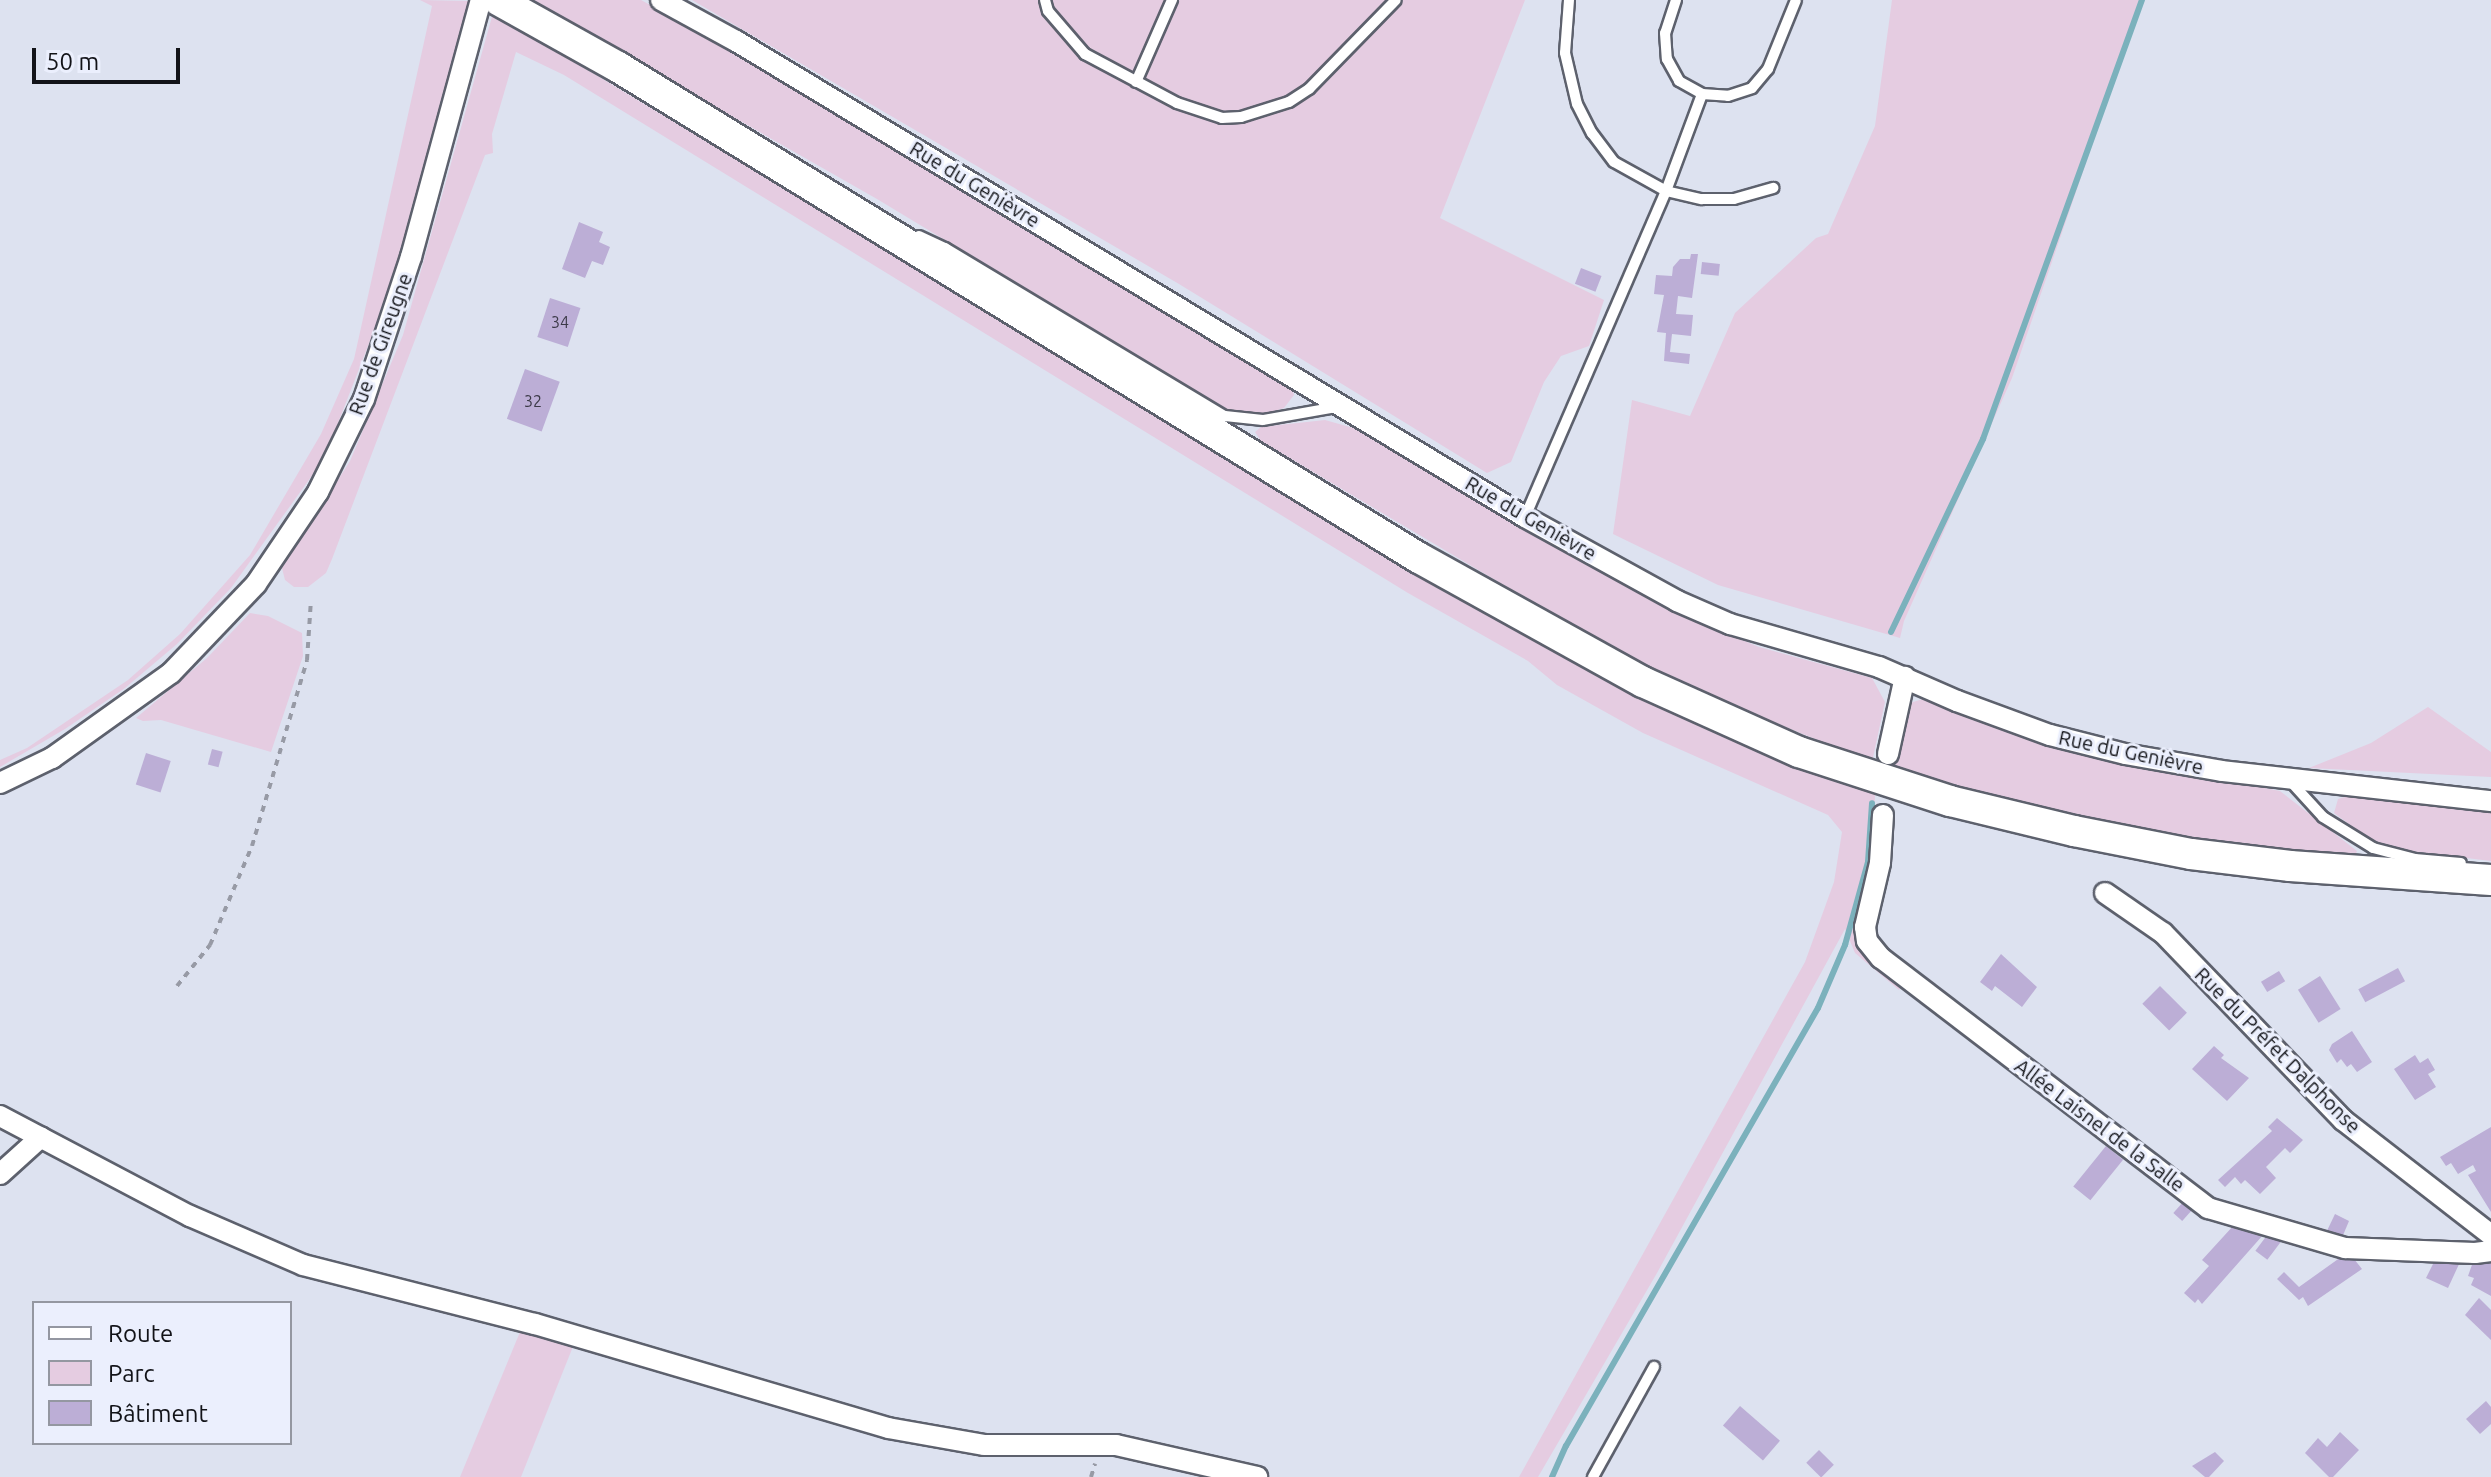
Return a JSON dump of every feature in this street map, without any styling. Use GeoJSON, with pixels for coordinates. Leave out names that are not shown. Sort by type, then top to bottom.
{"type":"FeatureCollection","features":[{"type":"Feature","properties":{"kind":"main road"},"geometry":{"type":"LineString","coordinates":[[498,0],[618,67],[1419,558],[1643,682],[1799,752],[1950,801],[2074,831],[2191,854],[2290,866],[2483,872]]}},
{"type":"Feature","properties":{"kind":"street","name":"Rue de Gireugne"},"geometry":{"type":"LineString","coordinates":[[0,783],[52,758],[171,673],[256,584],[318,492],[364,399],[411,257],[481,0]]}},
{"type":"Feature","properties":{"kind":"street","name":"Rue du Genièvre"},"geometry":{"type":"LineString","coordinates":[[661,0],[736,41],[1525,517],[1677,601],[1730,624],[1879,667],[1957,701],[2050,735],[2139,756],[2289,779],[2491,801]]}},
{"type":"Feature","properties":{"kind":"street"},"geometry":{"type":"LineString","coordinates":[[1888,754],[1905,677]]}},
{"type":"Feature","properties":{"kind":"street","name":"Allée Laisnel de la Salle"},"geometry":{"type":"LineString","coordinates":[[1883,815],[1880,863],[1865,927],[1867,941],[1881,958],[2208,1208],[2345,1248],[2491,1251]]}},
{"type":"Feature","properties":{"kind":"street","name":"Rue du Préfet Dalphonse"},"geometry":{"type":"LineString","coordinates":[[2105,893],[2163,933],[2343,1120],[2491,1235]]}},
{"type":"Feature","properties":{"kind":"street"},"geometry":{"type":"LineString","coordinates":[[0,1116],[190,1216],[303,1265],[535,1324],[888,1428],[984,1445],[1116,1445],[1257,1477]]}},
{"type":"Feature","properties":{"kind":"street"},"geometry":{"type":"LineString","coordinates":[[0,1174],[41,1137]]}},
{"type":"Feature","properties":{"kind":"lane"},"geometry":{"type":"LineString","coordinates":[[1045,0],[1048,11],[1085,54],[1177,103],[1222,118],[1289,102],[1309,89],[1396,0]]}},
{"type":"Feature","properties":{"kind":"lane"},"geometry":{"type":"LineString","coordinates":[[1136,82],[1172,0]]}},
{"type":"Feature","properties":{"kind":"lane"},"geometry":{"type":"LineString","coordinates":[[1569,0],[1565,53],[1577,104],[1614,162],[1666,191],[1702,199],[1734,199],[1773,188]]}},
{"type":"Feature","properties":{"kind":"lane"},"geometry":{"type":"LineString","coordinates":[[1676,0],[1665,33],[1667,59],[1679,81],[1702,94],[1728,96],[1752,88],[1774,56],[1794,1]]}},
{"type":"Feature","properties":{"kind":"lane"},"geometry":{"type":"LineString","coordinates":[[1525,517],[1666,191],[1702,94]]}},
{"type":"Feature","properties":{"kind":"lane"},"geometry":{"type":"LineString","coordinates":[[840,202],[945,248],[1225,416],[1263,420],[1343,406]]}},
{"type":"Feature","properties":{"kind":"lane"},"geometry":{"type":"LineString","coordinates":[[2289,779],[2323,817],[2373,848],[2483,872]]}},
{"type":"Feature","properties":{"kind":"lane"},"geometry":{"type":"LineString","coordinates":[[1593,1477],[1654,1367]]}},
{"type":"Feature","properties":{"kind":"path"},"geometry":{"type":"LineString","coordinates":[[177,986],[210,945],[252,846],[307,660],[311,600]]}},
{"type":"Feature","properties":{"kind":"green space"},"geometry":{"type":"Polygon","coordinates":[[[420,0],[469,1],[398,269],[324,459],[231,588],[177,644],[125,688],[65,729],[0,767],[0,760],[27,748],[128,680],[180,634],[250,555],[321,434],[354,359],[432,6],[420,0]]]}},
{"type":"Feature","properties":{"kind":"green space"},"geometry":{"type":"Polygon","coordinates":[[[528,0],[641,0],[725,46],[1291,384],[1294,395],[1284,408],[1268,413],[1247,414],[1223,408],[877,199],[528,0]]]}},
{"type":"Feature","properties":{"kind":"green space"},"geometry":{"type":"Polygon","coordinates":[[[692,0],[1525,0],[1440,218],[1604,300],[1589,346],[1561,356],[1544,382],[1511,462],[1487,473],[1179,284],[692,0]]]}},
{"type":"Feature","properties":{"kind":"green space"},"geometry":{"type":"Polygon","coordinates":[[[1892,0],[2142,0],[2012,378],[1904,621],[1900,638],[1718,585],[1613,534],[1632,400],[1690,416],[1735,313],[1816,238],[1828,234],[1875,126],[1892,0]]]}},
{"type":"Feature","properties":{"kind":"green space"},"geometry":{"type":"Polygon","coordinates":[[[493,13],[1536,641],[1617,685],[1747,745],[1875,794],[1874,853],[1857,920],[1902,985],[1899,990],[1855,953],[1845,929],[1657,1273],[1538,1477],[1519,1477],[1805,962],[1834,882],[1842,832],[1828,815],[1643,733],[1557,685],[1528,661],[1408,593],[564,75],[516,52],[492,134],[493,153],[485,155],[332,559],[326,573],[308,587],[294,587],[285,580],[282,568],[350,461],[403,335],[493,13]]]}},
{"type":"Feature","properties":{"kind":"green space"},"geometry":{"type":"Polygon","coordinates":[[[1325,420],[1364,431],[1639,592],[1697,621],[1759,647],[1872,678],[1885,702],[1872,762],[1691,689],[1586,634],[1261,441],[1255,432],[1261,427],[1325,420]]]}},
{"type":"Feature","properties":{"kind":"green space"},"geometry":{"type":"Polygon","coordinates":[[[250,613],[268,616],[302,633],[303,656],[271,752],[161,720],[143,721],[136,718],[207,658],[250,613]]]}},
{"type":"Feature","properties":{"kind":"green space"},"geometry":{"type":"Polygon","coordinates":[[[1926,698],[2060,748],[2280,791],[2357,851],[2354,858],[2201,843],[2013,804],[1893,769],[1903,717],[1910,703],[1926,698]]]}},
{"type":"Feature","properties":{"kind":"green space"},"geometry":{"type":"Polygon","coordinates":[[[2428,707],[2491,752],[2491,777],[2309,768],[2371,743],[2428,707]]]}},
{"type":"Feature","properties":{"kind":"green space"},"geometry":{"type":"Polygon","coordinates":[[[2348,796],[2491,806],[2491,861],[2392,849],[2365,836],[2334,813],[2338,799],[2348,796]]]}},
{"type":"Feature","properties":{"kind":"green space"},"geometry":{"type":"Polygon","coordinates":[[[520,1332],[574,1344],[521,1477],[460,1477],[520,1332]]]}},
{"type":"Feature","properties":{"kind":"building"},"geometry":{"type":"Polygon","coordinates":[[[579,222],[603,232],[599,242],[610,247],[603,265],[592,261],[585,278],[562,269],[579,222]]]}},
{"type":"Feature","properties":{"kind":"building"},"geometry":{"type":"Polygon","coordinates":[[[1691,254],[1698,254],[1692,298],[1678,296],[1676,314],[1693,315],[1691,336],[1672,334],[1670,352],[1690,354],[1689,364],[1664,361],[1666,333],[1657,332],[1664,295],[1654,294],[1656,275],[1672,276],[1673,267],[1680,259],[1690,259],[1691,254]]]}},
{"type":"Feature","properties":{"kind":"building"},"geometry":{"type":"Polygon","coordinates":[[[1702,262],[1720,264],[1719,276],[1701,274],[1702,262]]]}},
{"type":"Feature","properties":{"kind":"building"},"geometry":{"type":"Polygon","coordinates":[[[1581,268],[1602,276],[1595,292],[1575,284],[1581,268]]]}},
{"type":"Feature","properties":{"kind":"building"},"geometry":{"type":"Polygon","coordinates":[[[550,298],[580,308],[568,347],[537,337],[550,298]]]}},
{"type":"Feature","properties":{"kind":"building"},"geometry":{"type":"Polygon","coordinates":[[[525,369],[560,382],[542,431],[507,419],[525,369]]]}},
{"type":"Feature","properties":{"kind":"building"},"geometry":{"type":"Polygon","coordinates":[[[212,749],[223,752],[218,767],[208,764],[212,749]]]}},
{"type":"Feature","properties":{"kind":"building"},"geometry":{"type":"Polygon","coordinates":[[[146,753],[171,761],[161,792],[136,784],[146,753]]]}},
{"type":"Feature","properties":{"kind":"building"},"geometry":{"type":"Polygon","coordinates":[[[2001,954],[2037,987],[2022,1007],[1995,986],[1992,991],[1980,982],[2001,954]]]}},
{"type":"Feature","properties":{"kind":"building"},"geometry":{"type":"Polygon","coordinates":[[[2398,968],[2405,981],[2365,1002],[2358,989],[2398,968]]]}},
{"type":"Feature","properties":{"kind":"building"},"geometry":{"type":"Polygon","coordinates":[[[2279,971],[2285,981],[2267,992],[2261,982],[2279,971]]]}},
{"type":"Feature","properties":{"kind":"building"},"geometry":{"type":"Polygon","coordinates":[[[2320,976],[2341,1009],[2319,1023],[2298,990],[2320,976]]]}},
{"type":"Feature","properties":{"kind":"building"},"geometry":{"type":"Polygon","coordinates":[[[2160,986],[2187,1013],[2169,1031],[2142,1004],[2160,986]]]}},
{"type":"Feature","properties":{"kind":"building"},"geometry":{"type":"Polygon","coordinates":[[[2352,1031],[2372,1062],[2357,1072],[2351,1064],[2347,1067],[2341,1059],[2337,1063],[2329,1050],[2332,1044],[2352,1031]]]}},
{"type":"Feature","properties":{"kind":"building"},"geometry":{"type":"Polygon","coordinates":[[[2214,1046],[2224,1055],[2221,1058],[2249,1078],[2227,1101],[2192,1069],[2214,1046]]]}},
{"type":"Feature","properties":{"kind":"building"},"geometry":{"type":"Polygon","coordinates":[[[2415,1055],[2420,1063],[2428,1058],[2435,1070],[2428,1074],[2436,1087],[2415,1100],[2394,1069],[2415,1055]]]}},
{"type":"Feature","properties":{"kind":"building"},"geometry":{"type":"Polygon","coordinates":[[[2277,1118],[2303,1140],[2290,1153],[2285,1148],[2266,1167],[2276,1178],[2260,1194],[2245,1180],[2241,1184],[2235,1177],[2225,1187],[2218,1180],[2272,1131],[2268,1127],[2277,1118]]]}},
{"type":"Feature","properties":{"kind":"building"},"geometry":{"type":"Polygon","coordinates":[[[2491,1127],[2491,1212],[2468,1175],[2476,1171],[2473,1165],[2458,1174],[2451,1163],[2446,1166],[2440,1157],[2491,1127]]]}},
{"type":"Feature","properties":{"kind":"building"},"geometry":{"type":"Polygon","coordinates":[[[2106,1146],[2123,1160],[2090,1200],[2073,1186],[2106,1146]]]}},
{"type":"Feature","properties":{"kind":"building"},"geometry":{"type":"Polygon","coordinates":[[[2184,1201],[2193,1209],[2182,1221],[2173,1213],[2184,1201]]]}},
{"type":"Feature","properties":{"kind":"building"},"geometry":{"type":"Polygon","coordinates":[[[2335,1214],[2349,1221],[2341,1240],[2325,1235],[2335,1214]]]}},
{"type":"Feature","properties":{"kind":"building"},"geometry":{"type":"Polygon","coordinates":[[[2234,1225],[2263,1235],[2202,1304],[2198,1299],[2195,1303],[2184,1293],[2209,1266],[2202,1260],[2234,1225]]]}},
{"type":"Feature","properties":{"kind":"building"},"geometry":{"type":"Polygon","coordinates":[[[2271,1230],[2283,1239],[2267,1260],[2255,1251],[2271,1230]]]}},
{"type":"Feature","properties":{"kind":"building"},"geometry":{"type":"Polygon","coordinates":[[[2341,1257],[2354,1259],[2362,1269],[2308,1306],[2303,1297],[2299,1300],[2277,1279],[2284,1272],[2299,1287],[2341,1257]]]}},
{"type":"Feature","properties":{"kind":"building"},"geometry":{"type":"Polygon","coordinates":[[[2435,1260],[2460,1262],[2448,1288],[2426,1278],[2435,1260]]]}},
{"type":"Feature","properties":{"kind":"building"},"geometry":{"type":"Polygon","coordinates":[[[2473,1262],[2491,1263],[2491,1296],[2471,1285],[2474,1278],[2468,1276],[2473,1262]]]}},
{"type":"Feature","properties":{"kind":"building"},"geometry":{"type":"Polygon","coordinates":[[[2479,1298],[2491,1310],[2491,1340],[2465,1315],[2479,1298]]]}},
{"type":"Feature","properties":{"kind":"building"},"geometry":{"type":"Polygon","coordinates":[[[2486,1401],[2491,1407],[2491,1424],[2480,1434],[2466,1419],[2486,1401]]]}},
{"type":"Feature","properties":{"kind":"building"},"geometry":{"type":"Polygon","coordinates":[[[1740,1406],[1780,1441],[1763,1460],[1723,1426],[1740,1406]]]}},
{"type":"Feature","properties":{"kind":"building"},"geometry":{"type":"Polygon","coordinates":[[[2340,1432],[2359,1450],[2333,1477],[2329,1477],[2305,1453],[2318,1438],[2327,1447],[2340,1432]]]}},
{"type":"Feature","properties":{"kind":"building"},"geometry":{"type":"Polygon","coordinates":[[[1819,1450],[1834,1465],[1821,1477],[1806,1463],[1819,1450]]]}},
{"type":"Feature","properties":{"kind":"building"},"geometry":{"type":"Polygon","coordinates":[[[2215,1452],[2224,1461],[2209,1477],[2192,1466],[2215,1452]]]}},
{"type":"Feature","properties":{"kind":"waterway"},"geometry":{"type":"LineString","coordinates":[[1891,632],[1983,439],[2142,0]]}},
{"type":"Feature","properties":{"kind":"waterway"},"geometry":{"type":"LineString","coordinates":[[1552,1477],[1566,1446],[1818,1008],[1845,945],[1868,862],[1872,803]]}}]}
